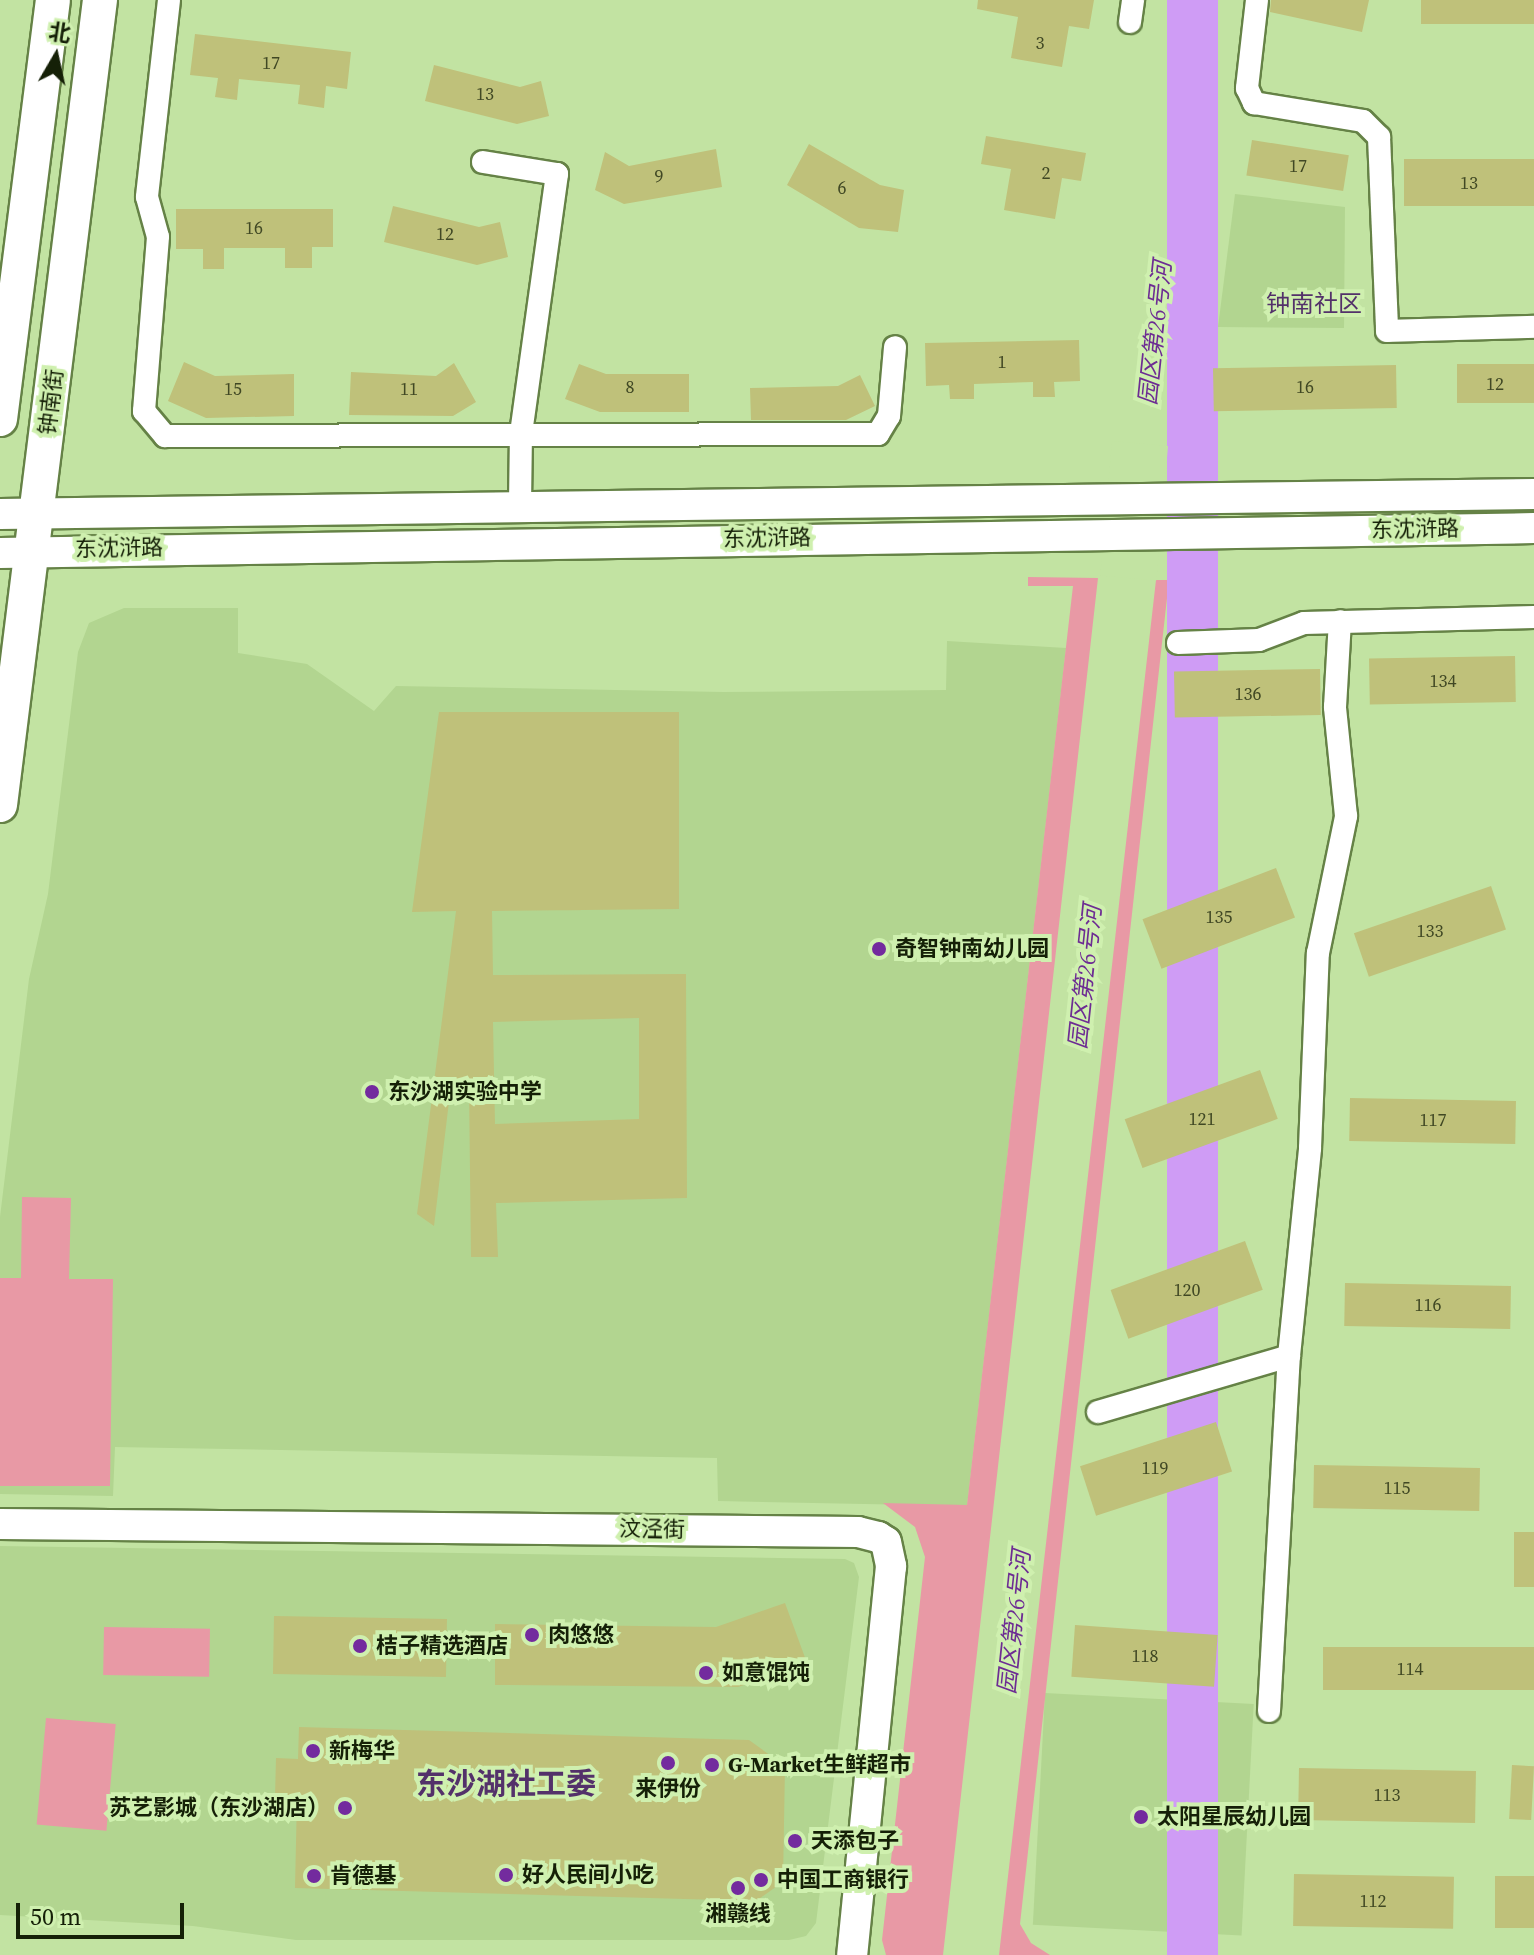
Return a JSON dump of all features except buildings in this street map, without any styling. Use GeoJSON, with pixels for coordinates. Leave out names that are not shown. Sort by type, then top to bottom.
{"type":"FeatureCollection","features":[{"type":"Feature","properties":{"kind":"main road"},"geometry":{"type":"LineString","coordinates":[[0,419],[53,0]]}},
{"type":"Feature","properties":{"kind":"main road","name":"钟南街"},"geometry":{"type":"LineString","coordinates":[[0,805],[35,551],[100,0]]}},
{"type":"Feature","properties":{"kind":"main road","name":"东沈浒路"},"geometry":{"type":"LineString","coordinates":[[0,514],[1534,494]]}},
{"type":"Feature","properties":{"kind":"main road","name":"东沈浒路"},"geometry":{"type":"LineString","coordinates":[[0,553],[1534,528]]}},
{"type":"Feature","properties":{"kind":"main road","name":"汶泾街"},"geometry":{"type":"LineString","coordinates":[[0,1524],[858,1532],[878,1537],[886,1542],[891,1566],[852,1955]]}},
{"type":"Feature","properties":{"kind":"street"},"geometry":{"type":"LineString","coordinates":[[169,0],[147,197],[158,237],[144,411],[150,424],[165,436],[521,432],[878,434],[889,416],[895,347]]}},
{"type":"Feature","properties":{"kind":"street"},"geometry":{"type":"LineString","coordinates":[[1257,0],[1247,88],[1254,103],[1363,121],[1379,137],[1387,331],[1534,327]]}},
{"type":"Feature","properties":{"kind":"street"},"geometry":{"type":"LineString","coordinates":[[483,162],[557,174],[521,432],[520,506]]}},
{"type":"Feature","properties":{"kind":"street"},"geometry":{"type":"LineString","coordinates":[[1178,643],[1259,640],[1289,625],[1340,621],[1534,617]]}},
{"type":"Feature","properties":{"kind":"street"},"geometry":{"type":"LineString","coordinates":[[1269,1711],[1289,1356],[1310,1148],[1318,953],[1346,816],[1335,707],[1340,621]]}},
{"type":"Feature","properties":{"kind":"street"},"geometry":{"type":"LineString","coordinates":[[1098,1412],[1289,1356]]}},
{"type":"Feature","properties":{"kind":"shaded area"},"geometry":{"type":"Polygon","coordinates":[[[1235,194],[1345,207],[1344,328],[1218,327],[1235,194]]]}},
{"type":"Feature","properties":{"kind":"shaded area"},"geometry":{"type":"Polygon","coordinates":[[[1028,577],[1098,578],[943,1955],[886,1955],[882,1940],[925,1557],[915,1527],[883,1503],[967,1505],[1073,586],[1028,586],[1028,577]]]}},
{"type":"Feature","properties":{"kind":"shaded area"},"geometry":{"type":"Polygon","coordinates":[[[1156,580],[1169,580],[1020,1924],[1031,1943],[1050,1955],[999,1955],[1156,580]]]}},
{"type":"Feature","properties":{"kind":"shaded area","name":"东沙湖实验中学"},"geometry":{"type":"Polygon","coordinates":[[[124,608],[238,608],[238,653],[307,664],[374,711],[396,686],[723,692],[946,690],[947,641],[1066,648],[967,1506],[718,1501],[717,1458],[115,1447],[113,1496],[0,1494],[0,1217],[29,979],[48,894],[78,652],[89,623],[124,608]]]}},
{"type":"Feature","properties":{"kind":"shaded area"},"geometry":{"type":"Polygon","coordinates":[[[22,1197],[71,1198],[69,1279],[113,1279],[110,1486],[0,1486],[0,1278],[21,1278],[22,1197]]]}},
{"type":"Feature","properties":{"kind":"shaded area"},"geometry":{"type":"Polygon","coordinates":[[[0,1546],[845,1559],[854,1563],[859,1577],[816,1923],[806,1936],[789,1940],[296,1940],[193,1926],[0,1915],[0,1546]]]}},
{"type":"Feature","properties":{"kind":"shaded area"},"geometry":{"type":"Polygon","coordinates":[[[104,1627],[210,1629],[209,1677],[103,1675],[104,1627]]]}},
{"type":"Feature","properties":{"kind":"shaded area","name":"太阳星辰幼儿园"},"geometry":{"type":"Polygon","coordinates":[[[1045,1693],[1254,1704],[1242,1936],[1033,1925],[1045,1693]]]}},
{"type":"Feature","properties":{"kind":"shaded area"},"geometry":{"type":"Polygon","coordinates":[[[46,1718],[116,1724],[106,1831],[37,1825],[46,1718]]]}},
{"type":"Feature","properties":{"kind":"water"},"geometry":{"type":"Polygon","coordinates":[[[1167,0],[1218,0],[1218,1955],[1167,1955],[1167,0]]]}},
{"type":"Feature","properties":{"kind":"pier"},"geometry":{"type":"Polygon","coordinates":[[[1112,441],[1168,446],[1156,580],[1100,576],[1112,441]]]}},
{"type":"Feature","properties":{"kind":"place","name":"奇智钟南幼儿园"},"geometry":{"type":"Point","coordinates":[879,949]}},
{"type":"Feature","properties":{"kind":"place","name":"东沙湖实验中学"},"geometry":{"type":"Point","coordinates":[372,1092]}},
{"type":"Feature","properties":{"kind":"place","name":"肉悠悠"},"geometry":{"type":"Point","coordinates":[532,1635]}},
{"type":"Feature","properties":{"kind":"place","name":"桔子精选酒店"},"geometry":{"type":"Point","coordinates":[360,1646]}},
{"type":"Feature","properties":{"kind":"place","name":"如意馄饨"},"geometry":{"type":"Point","coordinates":[706,1673]}},
{"type":"Feature","properties":{"kind":"place","name":"新梅华"},"geometry":{"type":"Point","coordinates":[313,1751]}},
{"type":"Feature","properties":{"kind":"place","name":"来伊份"},"geometry":{"type":"Point","coordinates":[668,1763]}},
{"type":"Feature","properties":{"kind":"place","name":"G-Market生鲜超市"},"geometry":{"type":"Point","coordinates":[712,1765]}},
{"type":"Feature","properties":{"kind":"place","name":"苏艺影城（东沙湖店）"},"geometry":{"type":"Point","coordinates":[345,1808]}},
{"type":"Feature","properties":{"kind":"place","name":"太阳星辰幼儿园"},"geometry":{"type":"Point","coordinates":[1141,1817]}},
{"type":"Feature","properties":{"kind":"place","name":"天添包子"},"geometry":{"type":"Point","coordinates":[795,1841]}},
{"type":"Feature","properties":{"kind":"place","name":"好人民间小吃"},"geometry":{"type":"Point","coordinates":[506,1875]}},
{"type":"Feature","properties":{"kind":"place","name":"肯德基"},"geometry":{"type":"Point","coordinates":[314,1876]}},
{"type":"Feature","properties":{"kind":"place","name":"中国工商银行"},"geometry":{"type":"Point","coordinates":[761,1880]}},
{"type":"Feature","properties":{"kind":"place","name":"湘赣线"},"geometry":{"type":"Point","coordinates":[738,1888]}},
{"type":"Feature","properties":{"kind":"district","name":"钟南社区"},"geometry":{"type":"Point","coordinates":[1314,304]}},
{"type":"Feature","properties":{"kind":"district","name":"东沙湖社工委"},"geometry":{"type":"Point","coordinates":[506,1784]}},
{"type":"Feature","properties":{"kind":"water label","name":"园区第26号河"},"geometry":{"type":"Point","coordinates":[1155,333]}},
{"type":"Feature","properties":{"kind":"water label","name":"园区第26号河"},"geometry":{"type":"Point","coordinates":[1085,977]}},
{"type":"Feature","properties":{"kind":"water label","name":"园区第26号河"},"geometry":{"type":"Point","coordinates":[1014,1622]}}]}
